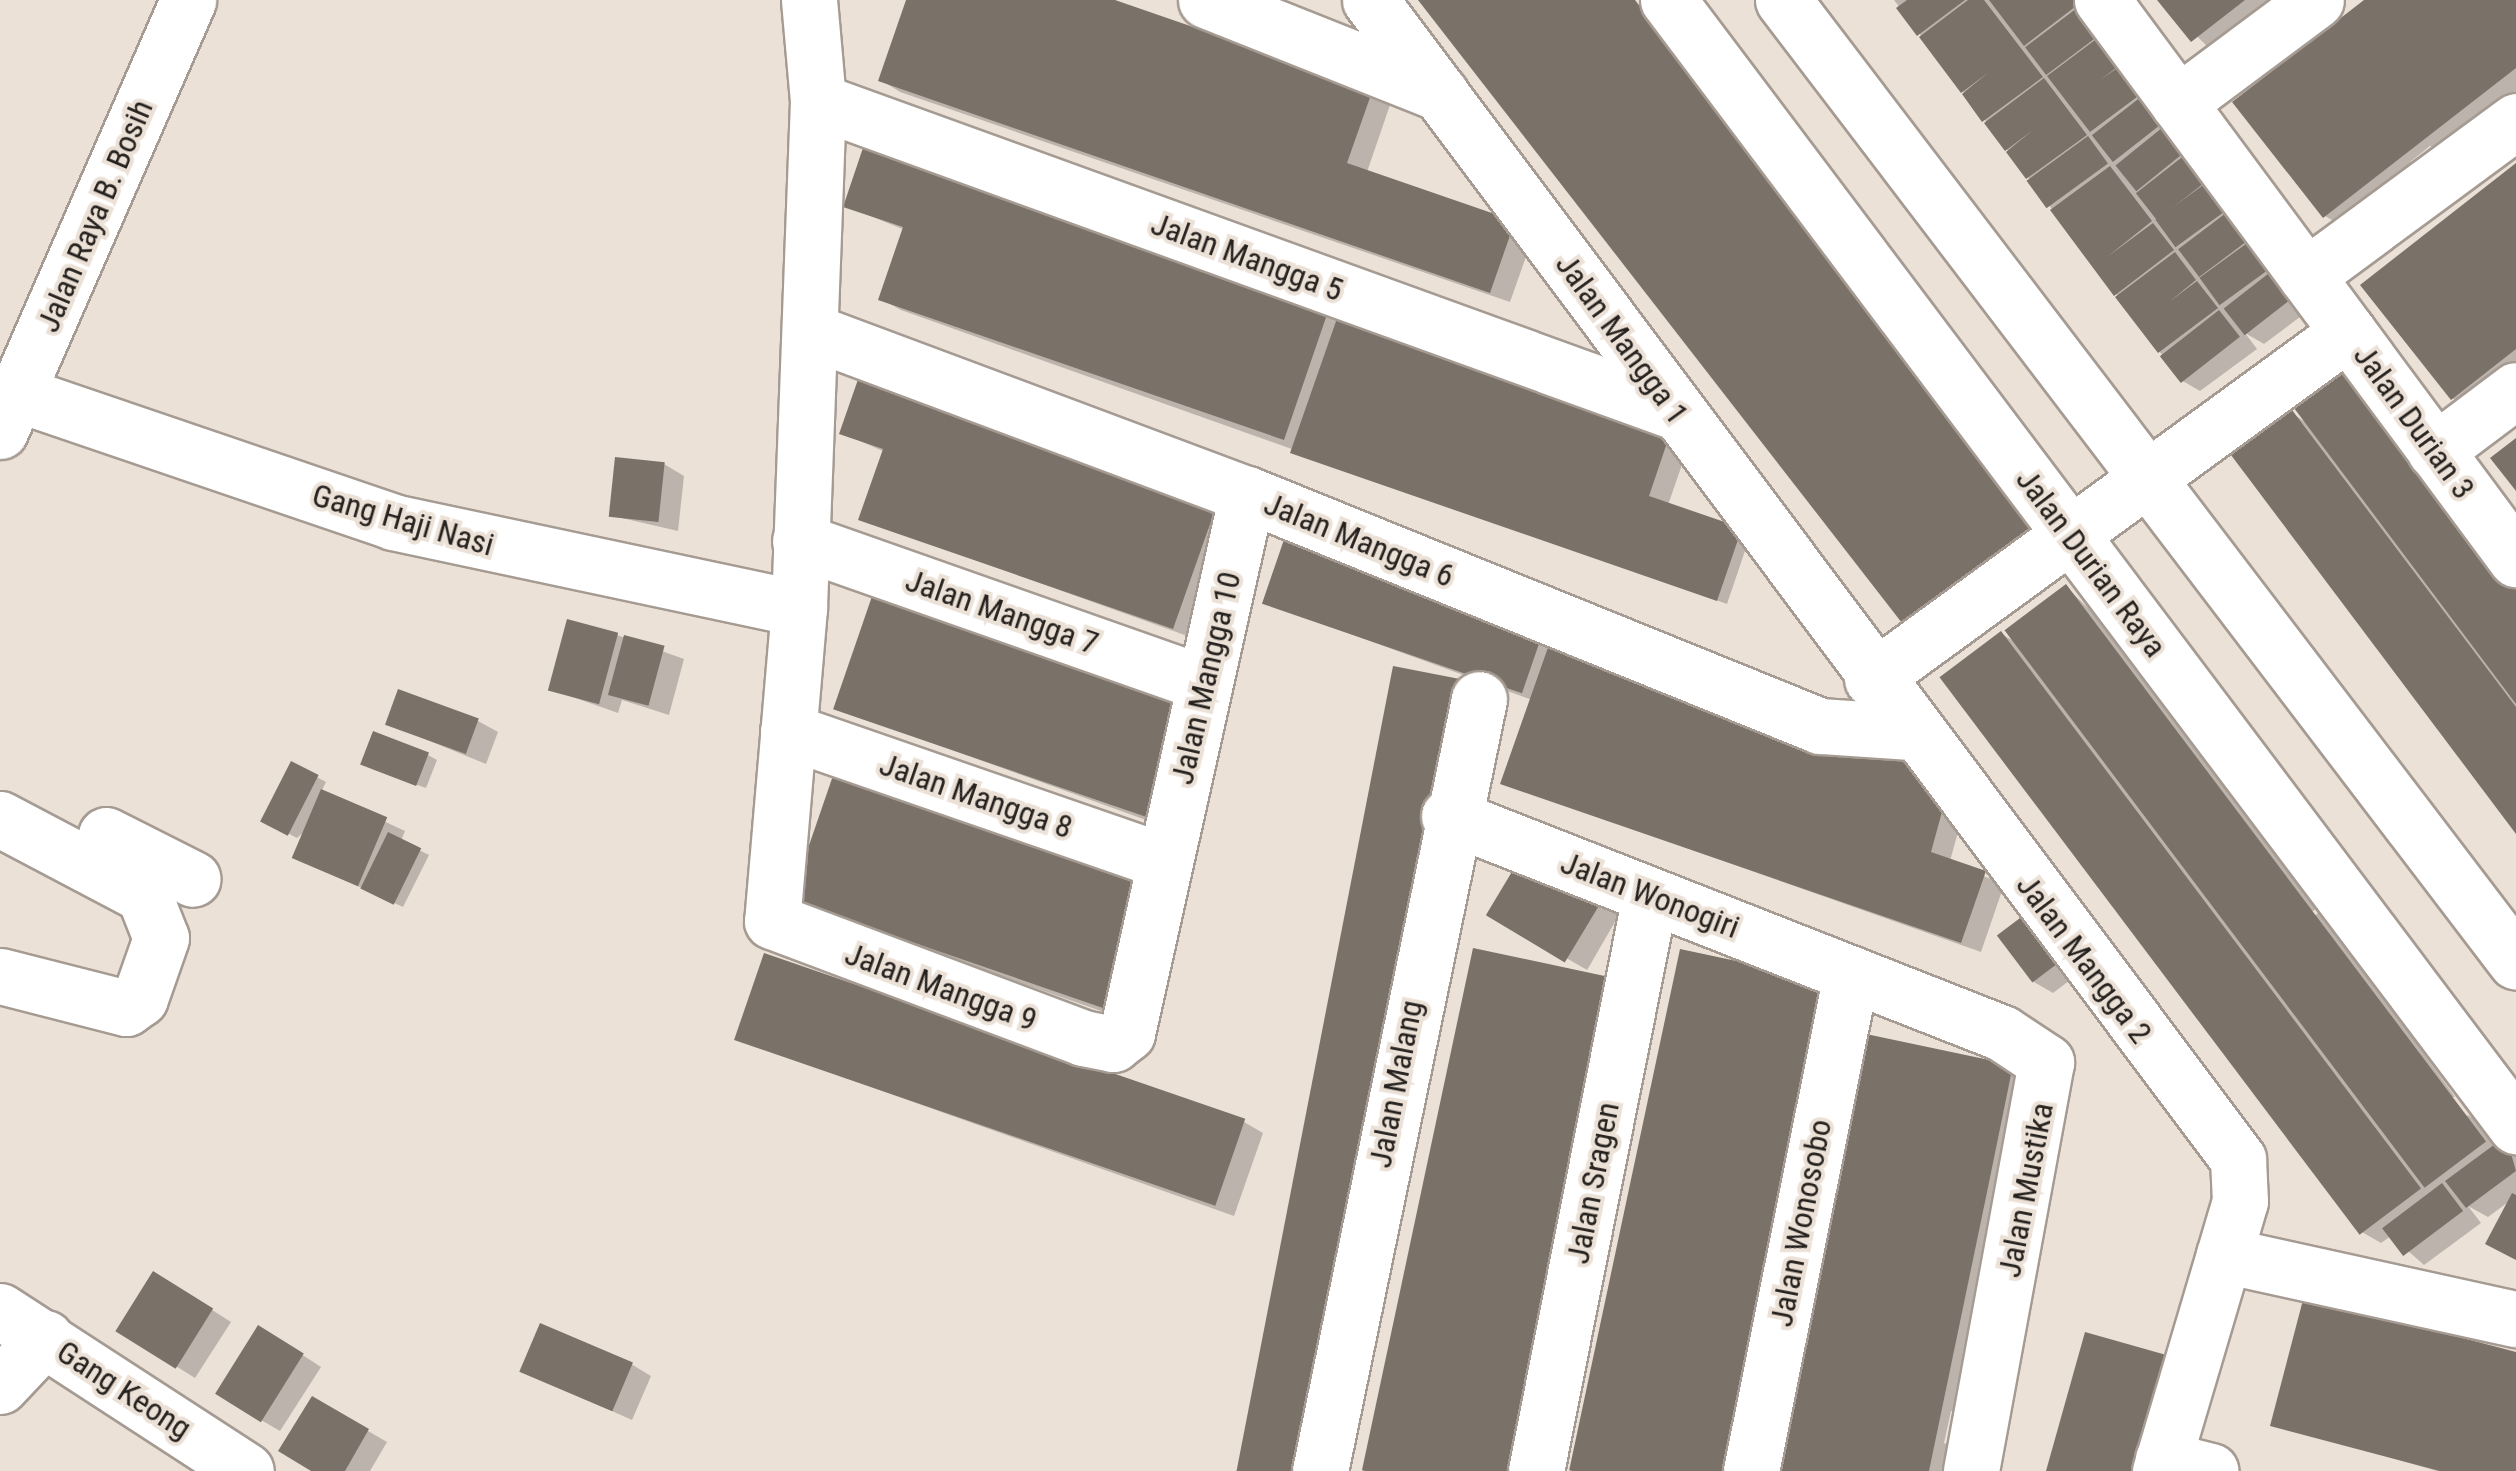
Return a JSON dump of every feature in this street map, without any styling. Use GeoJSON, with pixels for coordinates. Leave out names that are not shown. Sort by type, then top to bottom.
{"type":"FeatureCollection","features":[{"type":"Feature","properties":{"kind":"street","name":"Jalan Raya B. Bosih"},"geometry":{"type":"LineString","coordinates":[[9,413],[188,0]]}},
{"type":"Feature","properties":{"kind":"street"},"geometry":{"type":"LineString","coordinates":[[788,731],[799,608],[818,102],[809,0]]}},
{"type":"Feature","properties":{"kind":"street"},"geometry":{"type":"LineString","coordinates":[[1206,0],[1442,94]]}},
{"type":"Feature","properties":{"kind":"street","name":"Jalan Mangga 1"},"geometry":{"type":"LineString","coordinates":[[1370,0],[1872,679]]}},
{"type":"Feature","properties":{"kind":"street","name":"Jalan Durian Raya"},"geometry":{"type":"LineString","coordinates":[[1668,0],[2516,1126]]}},
{"type":"Feature","properties":{"kind":"street"},"geometry":{"type":"LineString","coordinates":[[1782,0],[2147,487],[2516,962]]}},
{"type":"Feature","properties":{"kind":"street","name":"Jalan Durian 3"},"geometry":{"type":"LineString","coordinates":[[2102,0],[2516,560]]}},
{"type":"Feature","properties":{"kind":"street"},"geometry":{"type":"LineString","coordinates":[[2178,103],[2316,0]]}},
{"type":"Feature","properties":{"kind":"street","name":"Jalan Mangga 5"},"geometry":{"type":"LineString","coordinates":[[818,102],[1676,412]]}},
{"type":"Feature","properties":{"kind":"street"},"geometry":{"type":"LineString","coordinates":[[2306,276],[2516,121]]}},
{"type":"Feature","properties":{"kind":"street","name":"Jalan Mangga 6"},"geometry":{"type":"LineString","coordinates":[[810,331],[1248,494],[1820,726],[1910,732]]}},
{"type":"Feature","properties":{"kind":"street"},"geometry":{"type":"LineString","coordinates":[[1872,679],[2147,487],[2348,332]]}},
{"type":"Feature","properties":{"kind":"street"},"geometry":{"type":"LineString","coordinates":[[2435,451],[2516,390]]}},
{"type":"Feature","properties":{"kind":"street","name":"Gang Haji Nasi"},"geometry":{"type":"LineString","coordinates":[[9,413],[393,522],[799,608]]}},
{"type":"Feature","properties":{"kind":"street","name":"Jalan Mangga 10"},"geometry":{"type":"LineString","coordinates":[[1164,861],[1248,494]]}},
{"type":"Feature","properties":{"kind":"street","name":"Jalan Mangga 7"},"geometry":{"type":"LineString","coordinates":[[800,541],[1204,684]]}},
{"type":"Feature","properties":{"kind":"street","name":"Jalan Mangga 2"},"geometry":{"type":"LineString","coordinates":[[1872,679],[2238,1160],[2240,1201],[2224,1255],[2178,1467]]}},
{"type":"Feature","properties":{"kind":"street","name":"Jalan Malang"},"geometry":{"type":"LineString","coordinates":[[1320,1471],[1448,816],[1479,699]]}},
{"type":"Feature","properties":{"kind":"street","name":"Jalan Mangga 8"},"geometry":{"type":"LineString","coordinates":[[788,731],[1164,861]]}},
{"type":"Feature","properties":{"kind":"street","name":"Jalan Mangga 9"},"geometry":{"type":"LineString","coordinates":[[788,731],[772,921],[1084,1038],[1113,1044],[1127,1032],[1164,861]]}},
{"type":"Feature","properties":{"kind":"street"},"geometry":{"type":"LineString","coordinates":[[0,782],[193,879]]}},
{"type":"Feature","properties":{"kind":"street","name":"Jalan Wonogiri"},"geometry":{"type":"LineString","coordinates":[[1448,816],[1851,974]]}},
{"type":"Feature","properties":{"kind":"street"},"geometry":{"type":"LineString","coordinates":[[0,818],[144,895],[161,938],[140,998],[126,1008],[0,976]]}},
{"type":"Feature","properties":{"kind":"street","name":"Jalan Sragen"},"geometry":{"type":"LineString","coordinates":[[1536,1471],[1650,896]]}},
{"type":"Feature","properties":{"kind":"street","name":"Jalan Wonosobo"},"geometry":{"type":"LineString","coordinates":[[1751,1471],[1851,974]]}},
{"type":"Feature","properties":{"kind":"street","name":"Jalan Mustika"},"geometry":{"type":"LineString","coordinates":[[1851,974],[2030,1045],[2046,1062],[1970,1471]]}},
{"type":"Feature","properties":{"kind":"street"},"geometry":{"type":"LineString","coordinates":[[2224,1255],[2516,1319]]}},
{"type":"Feature","properties":{"kind":"street"},"geometry":{"type":"LineString","coordinates":[[0,1386],[22,1324]]}},
{"type":"Feature","properties":{"kind":"street","name":"Gang Keong"},"geometry":{"type":"LineString","coordinates":[[22,1324],[246,1471]]}},
{"type":"Feature","properties":{"kind":"building"},"geometry":{"type":"Polygon","coordinates":[[[906,0],[1115,0],[1373,89],[1347,163],[1515,221],[1490,293],[878,81],[906,0]]]}},
{"type":"Feature","properties":{"kind":"building"},"geometry":{"type":"Polygon","coordinates":[[[1418,0],[1635,0],[2045,527],[1909,632],[1418,0]]]}},
{"type":"Feature","properties":{"kind":"building"},"geometry":{"type":"Polygon","coordinates":[[[1907,0],[1965,0],[1917,36],[1896,8],[1907,0]]]}},
{"type":"Feature","properties":{"kind":"building"},"geometry":{"type":"Polygon","coordinates":[[[1968,0],[1984,0],[2043,77],[1982,122],[1962,94],[1989,72],[1961,93],[1919,37],[1968,0]]]}},
{"type":"Feature","properties":{"kind":"building"},"geometry":{"type":"Polygon","coordinates":[[[1989,0],[2084,0],[2024,46],[1989,0]]]}},
{"type":"Feature","properties":{"kind":"building"},"geometry":{"type":"Polygon","coordinates":[[[2157,0],[2245,0],[2191,42],[2157,0]]]}},
{"type":"Feature","properties":{"kind":"building"},"geometry":{"type":"Polygon","coordinates":[[[2364,0],[2516,0],[2516,68],[2323,218],[2232,102],[2364,0]]]}},
{"type":"Feature","properties":{"kind":"building"},"geometry":{"type":"Polygon","coordinates":[[[2085,2],[2106,30],[2046,75],[2025,47],[2085,2]]]}},
{"type":"Feature","properties":{"kind":"building"},"geometry":{"type":"Polygon","coordinates":[[[2107,31],[2128,59],[2100,80],[2129,60],[2149,88],[2090,132],[2047,76],[2107,31]]]}},
{"type":"Feature","properties":{"kind":"building"},"geometry":{"type":"Polygon","coordinates":[[[2044,78],[2087,135],[2026,179],[2006,152],[2033,130],[2005,151],[1984,123],[2044,78]]]}},
{"type":"Feature","properties":{"kind":"building"},"geometry":{"type":"Polygon","coordinates":[[[2151,89],[2172,116],[2113,162],[2092,135],[2151,89]]]}},
{"type":"Feature","properties":{"kind":"building"},"geometry":{"type":"Polygon","coordinates":[[[2173,119],[2194,145],[2136,191],[2115,166],[2173,119]]]}},
{"type":"Feature","properties":{"kind":"building"},"geometry":{"type":"Polygon","coordinates":[[[868,133],[1334,294],[1284,440],[878,300],[903,227],[843,207],[868,133]]]}},
{"type":"Feature","properties":{"kind":"building"},"geometry":{"type":"Polygon","coordinates":[[[2088,136],[2108,164],[2046,208],[2027,181],[2088,136]]]}},
{"type":"Feature","properties":{"kind":"building"},"geometry":{"type":"Polygon","coordinates":[[[2195,147],[2216,174],[2157,220],[2136,193],[2195,147]]]}},
{"type":"Feature","properties":{"kind":"building"},"geometry":{"type":"Polygon","coordinates":[[[2516,163],[2516,349],[2451,400],[2360,285],[2516,163]]]}},
{"type":"Feature","properties":{"kind":"building"},"geometry":{"type":"Polygon","coordinates":[[[2110,166],[2152,221],[2107,257],[2153,223],[2174,250],[2114,296],[2050,210],[2110,166]]]}},
{"type":"Feature","properties":{"kind":"building"},"geometry":{"type":"Polygon","coordinates":[[[2217,175],[2237,203],[2175,247],[2156,220],[2217,175]]]}},
{"type":"Feature","properties":{"kind":"building"},"geometry":{"type":"Polygon","coordinates":[[[2238,204],[2259,232],[2199,277],[2178,249],[2238,204]]]}},
{"type":"Feature","properties":{"kind":"building"},"geometry":{"type":"Polygon","coordinates":[[[2261,233],[2281,261],[2219,305],[2200,278],[2261,233]]]}},
{"type":"Feature","properties":{"kind":"building"},"geometry":{"type":"Polygon","coordinates":[[[2175,252],[2196,280],[2169,302],[2197,281],[2218,308],[2158,353],[2115,297],[2175,252]]]}},
{"type":"Feature","properties":{"kind":"building"},"geometry":{"type":"Polygon","coordinates":[[[2282,263],[2303,290],[2245,335],[2224,309],[2282,263]]]}},
{"type":"Feature","properties":{"kind":"building"},"geometry":{"type":"Polygon","coordinates":[[[1341,307],[1674,422],[1649,496],[1742,528],[1717,601],[1290,453],[1341,307]]]}},
{"type":"Feature","properties":{"kind":"building"},"geometry":{"type":"Polygon","coordinates":[[[2219,310],[2240,337],[2181,383],[2160,356],[2219,310]]]}},
{"type":"Feature","properties":{"kind":"building"},"geometry":{"type":"Polygon","coordinates":[[[2355,362],[2516,576],[2516,704],[2294,408],[2355,362]]]}},
{"type":"Feature","properties":{"kind":"building"},"geometry":{"type":"Polygon","coordinates":[[[862,368],[1221,493],[1173,629],[858,520],[883,449],[839,434],[862,368]]]}},
{"type":"Feature","properties":{"kind":"building"},"geometry":{"type":"Polygon","coordinates":[[[2292,410],[2516,707],[2516,834],[2231,455],[2292,410]]]}},
{"type":"Feature","properties":{"kind":"building"},"geometry":{"type":"Polygon","coordinates":[[[2516,438],[2516,491],[2490,458],[2516,438]]]}},
{"type":"Feature","properties":{"kind":"building"},"geometry":{"type":"Polygon","coordinates":[[[615,457],[665,462],[658,522],[609,517],[615,457]]]}},
{"type":"Feature","properties":{"kind":"building"},"geometry":{"type":"Polygon","coordinates":[[[1288,528],[1548,618],[1522,693],[1262,604],[1288,528]]]}},
{"type":"Feature","properties":{"kind":"building"},"geometry":{"type":"Polygon","coordinates":[[[880,573],[1195,681],[1148,818],[833,709],[880,573]]]}},
{"type":"Feature","properties":{"kind":"building"},"geometry":{"type":"Polygon","coordinates":[[[2066,584],[2486,1141],[2425,1188],[2005,630],[2066,584]]]}},
{"type":"Feature","properties":{"kind":"building"},"geometry":{"type":"Polygon","coordinates":[[[567,619],[618,633],[599,704],[548,690],[567,619]]]}},
{"type":"Feature","properties":{"kind":"building"},"geometry":{"type":"Polygon","coordinates":[[[2001,631],[2421,1188],[2360,1235],[1940,677],[2001,631]]]}},
{"type":"Feature","properties":{"kind":"building"},"geometry":{"type":"Polygon","coordinates":[[[624,635],[665,646],[649,706],[608,695],[624,635]]]}},
{"type":"Feature","properties":{"kind":"building"},"geometry":{"type":"Polygon","coordinates":[[[1551,639],[1918,765],[1948,790],[1931,852],[1986,871],[1961,943],[1500,784],[1551,639]]]}},
{"type":"Feature","properties":{"kind":"building"},"geometry":{"type":"Polygon","coordinates":[[[1393,666],[1468,681],[1314,1471],[1237,1471],[1393,666]]]}},
{"type":"Feature","properties":{"kind":"building"},"geometry":{"type":"Polygon","coordinates":[[[398,689],[479,718],[466,754],[385,725],[398,689]]]}},
{"type":"Feature","properties":{"kind":"building"},"geometry":{"type":"Polygon","coordinates":[[[373,731],[429,753],[416,786],[360,765],[373,731]]]}},
{"type":"Feature","properties":{"kind":"building"},"geometry":{"type":"Polygon","coordinates":[[[291,761],[319,775],[288,836],[260,822],[291,761]]]}},
{"type":"Feature","properties":{"kind":"building"},"geometry":{"type":"Polygon","coordinates":[[[837,764],[1153,873],[1106,1009],[790,900],[837,764]]]}},
{"type":"Feature","properties":{"kind":"building"},"geometry":{"type":"Polygon","coordinates":[[[321,789],[387,817],[358,886],[292,858],[321,789]]]}},
{"type":"Feature","properties":{"kind":"building"},"geometry":{"type":"Polygon","coordinates":[[[388,832],[421,848],[394,905],[360,889],[388,832]]]}},
{"type":"Feature","properties":{"kind":"building"},"geometry":{"type":"Polygon","coordinates":[[[1525,850],[1604,897],[1565,963],[1486,915],[1525,850]]]}},
{"type":"Feature","properties":{"kind":"building"},"geometry":{"type":"Polygon","coordinates":[[[2032,909],[2068,956],[2032,983],[1997,935],[2032,909]]]}},
{"type":"Feature","properties":{"kind":"building"},"geometry":{"type":"Polygon","coordinates":[[[1473,948],[1620,979],[1515,1471],[1362,1470],[1473,948]]]}},
{"type":"Feature","properties":{"kind":"building"},"geometry":{"type":"Polygon","coordinates":[[[1680,949],[1827,980],[1722,1471],[1569,1470],[1680,949]]]}},
{"type":"Feature","properties":{"kind":"building"},"geometry":{"type":"Polygon","coordinates":[[[764,953],[1245,1119],[1215,1206],[734,1040],[764,953]]]}},
{"type":"Feature","properties":{"kind":"building"},"geometry":{"type":"Polygon","coordinates":[[[1866,1034],[2013,1065],[1986,1197],[1929,1471],[1776,1471],[1866,1034]]]}},
{"type":"Feature","properties":{"kind":"building"},"geometry":{"type":"Polygon","coordinates":[[[2506,1136],[2516,1171],[2466,1208],[2445,1181],[2506,1136]]]}},
{"type":"Feature","properties":{"kind":"building"},"geometry":{"type":"Polygon","coordinates":[[[2442,1183],[2463,1211],[2403,1256],[2382,1228],[2442,1183]]]}},
{"type":"Feature","properties":{"kind":"building"},"geometry":{"type":"Polygon","coordinates":[[[2512,1193],[2516,1195],[2516,1260],[2485,1244],[2512,1193]]]}},
{"type":"Feature","properties":{"kind":"building"},"geometry":{"type":"Polygon","coordinates":[[[153,1271],[213,1309],[176,1369],[115,1331],[153,1271]]]}},
{"type":"Feature","properties":{"kind":"building"},"geometry":{"type":"Polygon","coordinates":[[[2304,1296],[2516,1352],[2516,1471],[2440,1471],[2270,1426],[2304,1296]]]}},
{"type":"Feature","properties":{"kind":"building"},"geometry":{"type":"Polygon","coordinates":[[[540,1323],[633,1362],[612,1411],[519,1372],[540,1323]]]}},
{"type":"Feature","properties":{"kind":"building"},"geometry":{"type":"Polygon","coordinates":[[[258,1325],[304,1354],[261,1422],[215,1394],[258,1325]]]}},
{"type":"Feature","properties":{"kind":"building"},"geometry":{"type":"Polygon","coordinates":[[[2085,1332],[2184,1360],[2152,1471],[2046,1471],[2085,1332]]]}},
{"type":"Feature","properties":{"kind":"building"},"geometry":{"type":"Polygon","coordinates":[[[312,1396],[369,1429],[345,1471],[311,1471],[278,1451],[312,1396]]]}}]}
